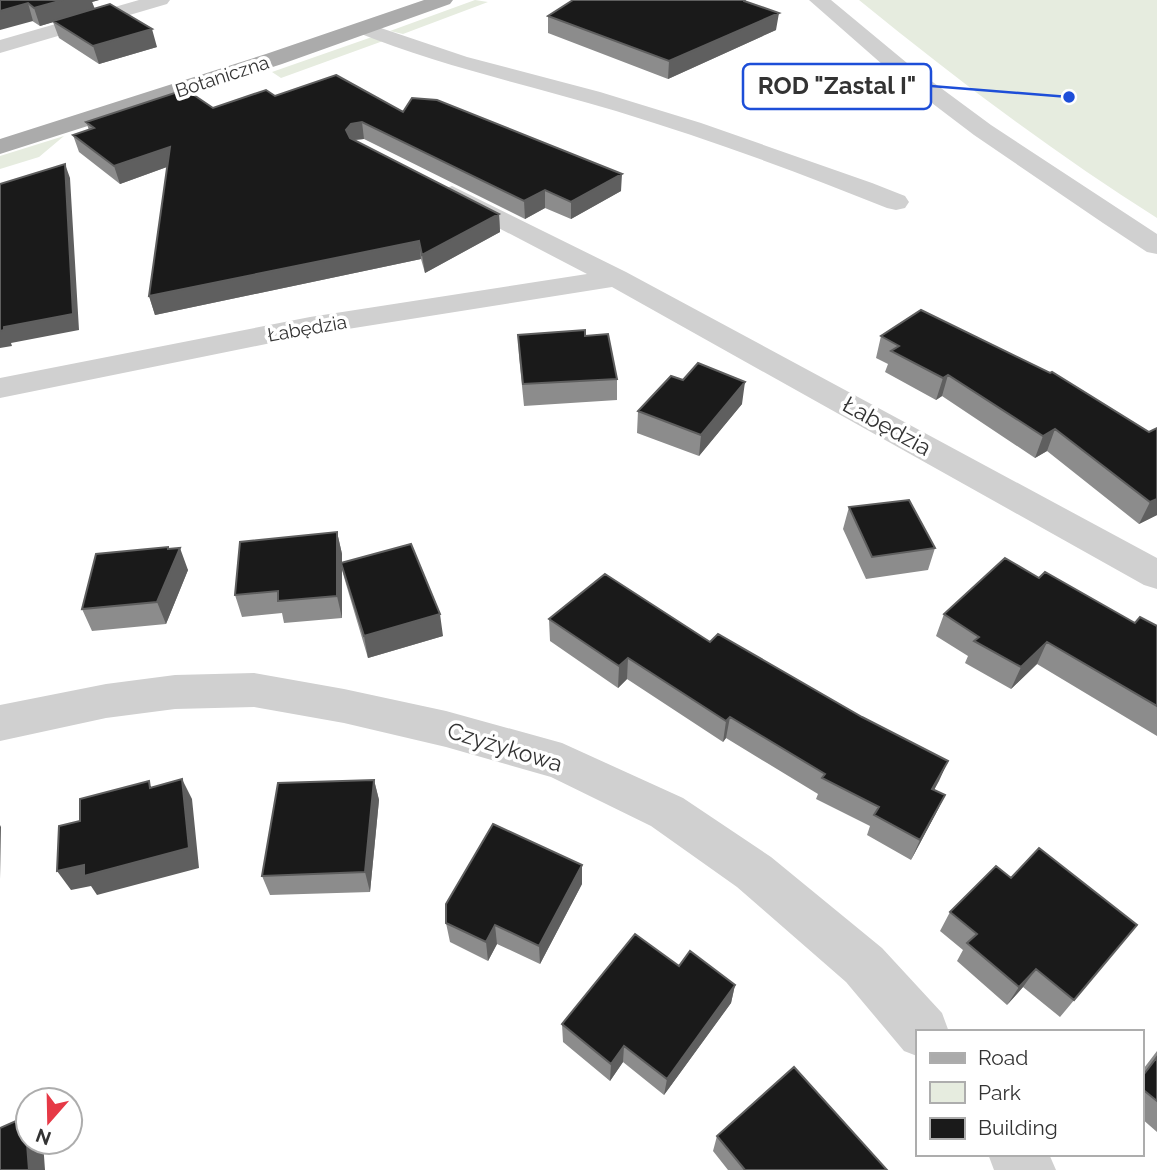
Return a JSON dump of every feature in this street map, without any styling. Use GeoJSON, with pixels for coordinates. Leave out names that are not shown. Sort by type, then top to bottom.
{"type":"FeatureCollection","features":[{"type":"Feature","properties":{"kind":"main road","name":"Botaniczna"},"geometry":{"type":"LineString","coordinates":[[0,147],[443,0]]}},
{"type":"Feature","properties":{"kind":"street"},"geometry":{"type":"LineString","coordinates":[[0,47],[160,0]]}},
{"type":"Feature","properties":{"kind":"street"},"geometry":{"type":"LineString","coordinates":[[819,0],[888,60],[968,120],[1157,246]]}},
{"type":"Feature","properties":{"kind":"street"},"geometry":{"type":"LineString","coordinates":[[363,28],[429,52],[625,107],[739,144],[896,202]]}},
{"type":"Feature","properties":{"kind":"street","name":"Łabędzia"},"geometry":{"type":"LineString","coordinates":[[423,179],[616,278],[1157,575]]}},
{"type":"Feature","properties":{"kind":"street","name":"Łabędzia"},"geometry":{"type":"LineString","coordinates":[[0,388],[310,327],[616,278]]}},
{"type":"Feature","properties":{"kind":"street","name":"Czyżykowa"},"geometry":{"type":"LineString","coordinates":[[0,723],[106,701],[175,692],[254,690],[344,706],[446,729],[562,762],[667,812],[754,872],[864,965],[921,1030]]}},
{"type":"Feature","properties":{"kind":"green space"},"geometry":{"type":"Polygon","coordinates":[[[475,0],[488,2],[403,34],[390,31],[475,0]]]}},
{"type":"Feature","properties":{"kind":"green space"},"geometry":{"type":"Polygon","coordinates":[[[859,0],[1157,0],[1157,218],[1005,114],[859,0]]]}},
{"type":"Feature","properties":{"kind":"green space"},"geometry":{"type":"Polygon","coordinates":[[[372,37],[383,41],[281,78],[272,72],[372,37]]]}},
{"type":"Feature","properties":{"kind":"green space"},"geometry":{"type":"Polygon","coordinates":[[[64,136],[39,157],[0,169],[0,156],[64,136]]]}},
{"type":"Feature","properties":{"kind":"building"},"geometry":{"type":"Polygon","coordinates":[[[0,0],[63,0],[34,8],[28,3],[0,11],[0,0]]]}},
{"type":"Feature","properties":{"kind":"building"},"geometry":{"type":"Polygon","coordinates":[[[573,0],[744,0],[779,13],[669,61],[548,16],[573,0]]]}},
{"type":"Feature","properties":{"kind":"building"},"geometry":{"type":"Polygon","coordinates":[[[110,4],[152,29],[93,46],[53,21],[110,4]]]}},
{"type":"Feature","properties":{"kind":"building"},"geometry":{"type":"Polygon","coordinates":[[[336,75],[403,112],[412,98],[437,100],[622,174],[571,202],[545,190],[524,201],[362,122],[351,124],[346,130],[350,138],[499,214],[422,255],[419,241],[149,296],[170,147],[114,166],[73,135],[94,128],[86,122],[178,92],[179,85],[213,108],[266,90],[275,96],[336,75]]]}},
{"type":"Feature","properties":{"kind":"building"},"geometry":{"type":"Polygon","coordinates":[[[65,164],[73,314],[4,327],[4,330],[0,331],[0,184],[65,164]]]}},
{"type":"Feature","properties":{"kind":"building"},"geometry":{"type":"Polygon","coordinates":[[[921,310],[1052,372],[1149,432],[1157,428],[1157,499],[1150,502],[1055,429],[1043,436],[948,375],[943,378],[891,351],[899,346],[881,336],[921,310]]]}},
{"type":"Feature","properties":{"kind":"building"},"geometry":{"type":"Polygon","coordinates":[[[585,330],[585,336],[608,334],[617,379],[523,384],[518,335],[585,330]]]}},
{"type":"Feature","properties":{"kind":"building"},"geometry":{"type":"Polygon","coordinates":[[[698,363],[745,382],[701,435],[638,411],[671,376],[683,380],[698,363]]]}},
{"type":"Feature","properties":{"kind":"building"},"geometry":{"type":"Polygon","coordinates":[[[909,500],[935,548],[872,557],[849,507],[909,500]]]}},
{"type":"Feature","properties":{"kind":"building"},"geometry":{"type":"Polygon","coordinates":[[[337,532],[337,596],[278,601],[278,591],[235,595],[240,542],[337,532]]]}},
{"type":"Feature","properties":{"kind":"building"},"geometry":{"type":"Polygon","coordinates":[[[411,544],[440,614],[364,636],[341,563],[411,544]]]}},
{"type":"Feature","properties":{"kind":"building"},"geometry":{"type":"Polygon","coordinates":[[[180,548],[157,602],[82,609],[96,554],[180,548]]]}},
{"type":"Feature","properties":{"kind":"building"},"geometry":{"type":"Polygon","coordinates":[[[1005,558],[1039,578],[1045,572],[1135,623],[1140,617],[1157,626],[1157,706],[1047,642],[1021,667],[974,641],[979,637],[944,614],[1005,558]]]}},
{"type":"Feature","properties":{"kind":"building"},"geometry":{"type":"Polygon","coordinates":[[[605,574],[710,642],[718,634],[862,717],[948,761],[932,789],[945,795],[920,840],[874,815],[879,807],[822,778],[825,774],[730,717],[726,721],[628,658],[619,666],[549,619],[605,574]]]}},
{"type":"Feature","properties":{"kind":"building"},"geometry":{"type":"Polygon","coordinates":[[[182,779],[189,848],[84,876],[84,865],[57,871],[59,826],[80,821],[80,799],[149,781],[150,788],[182,779]]]}},
{"type":"Feature","properties":{"kind":"building"},"geometry":{"type":"Polygon","coordinates":[[[374,780],[365,872],[262,876],[278,783],[374,780]]]}},
{"type":"Feature","properties":{"kind":"building"},"geometry":{"type":"Polygon","coordinates":[[[493,824],[582,865],[539,946],[495,925],[486,942],[446,923],[446,904],[493,824]]]}},
{"type":"Feature","properties":{"kind":"building"},"geometry":{"type":"Polygon","coordinates":[[[1039,848],[1137,925],[1074,1000],[1036,969],[1019,987],[967,943],[977,934],[950,912],[996,866],[1011,878],[1039,848]]]}},
{"type":"Feature","properties":{"kind":"building"},"geometry":{"type":"Polygon","coordinates":[[[635,934],[679,966],[690,951],[735,985],[667,1079],[624,1046],[611,1064],[562,1024],[635,934]]]}},
{"type":"Feature","properties":{"kind":"building"},"geometry":{"type":"Polygon","coordinates":[[[1157,1057],[1157,1101],[1143,1090],[1143,1075],[1157,1057]]]}},
{"type":"Feature","properties":{"kind":"building"},"geometry":{"type":"Polygon","coordinates":[[[794,1067],[887,1170],[745,1170],[717,1136],[794,1067]]]}},
{"type":"Feature","properties":{"kind":"building"},"geometry":{"type":"Polygon","coordinates":[[[14,1122],[14,1156],[28,1156],[29,1170],[0,1170],[0,1128],[14,1122]]]}},
{"type":"Feature","properties":{"kind":"place","name":"ROD \"Zastal I\""},"geometry":{"type":"Point","coordinates":[1069,97]}}]}
